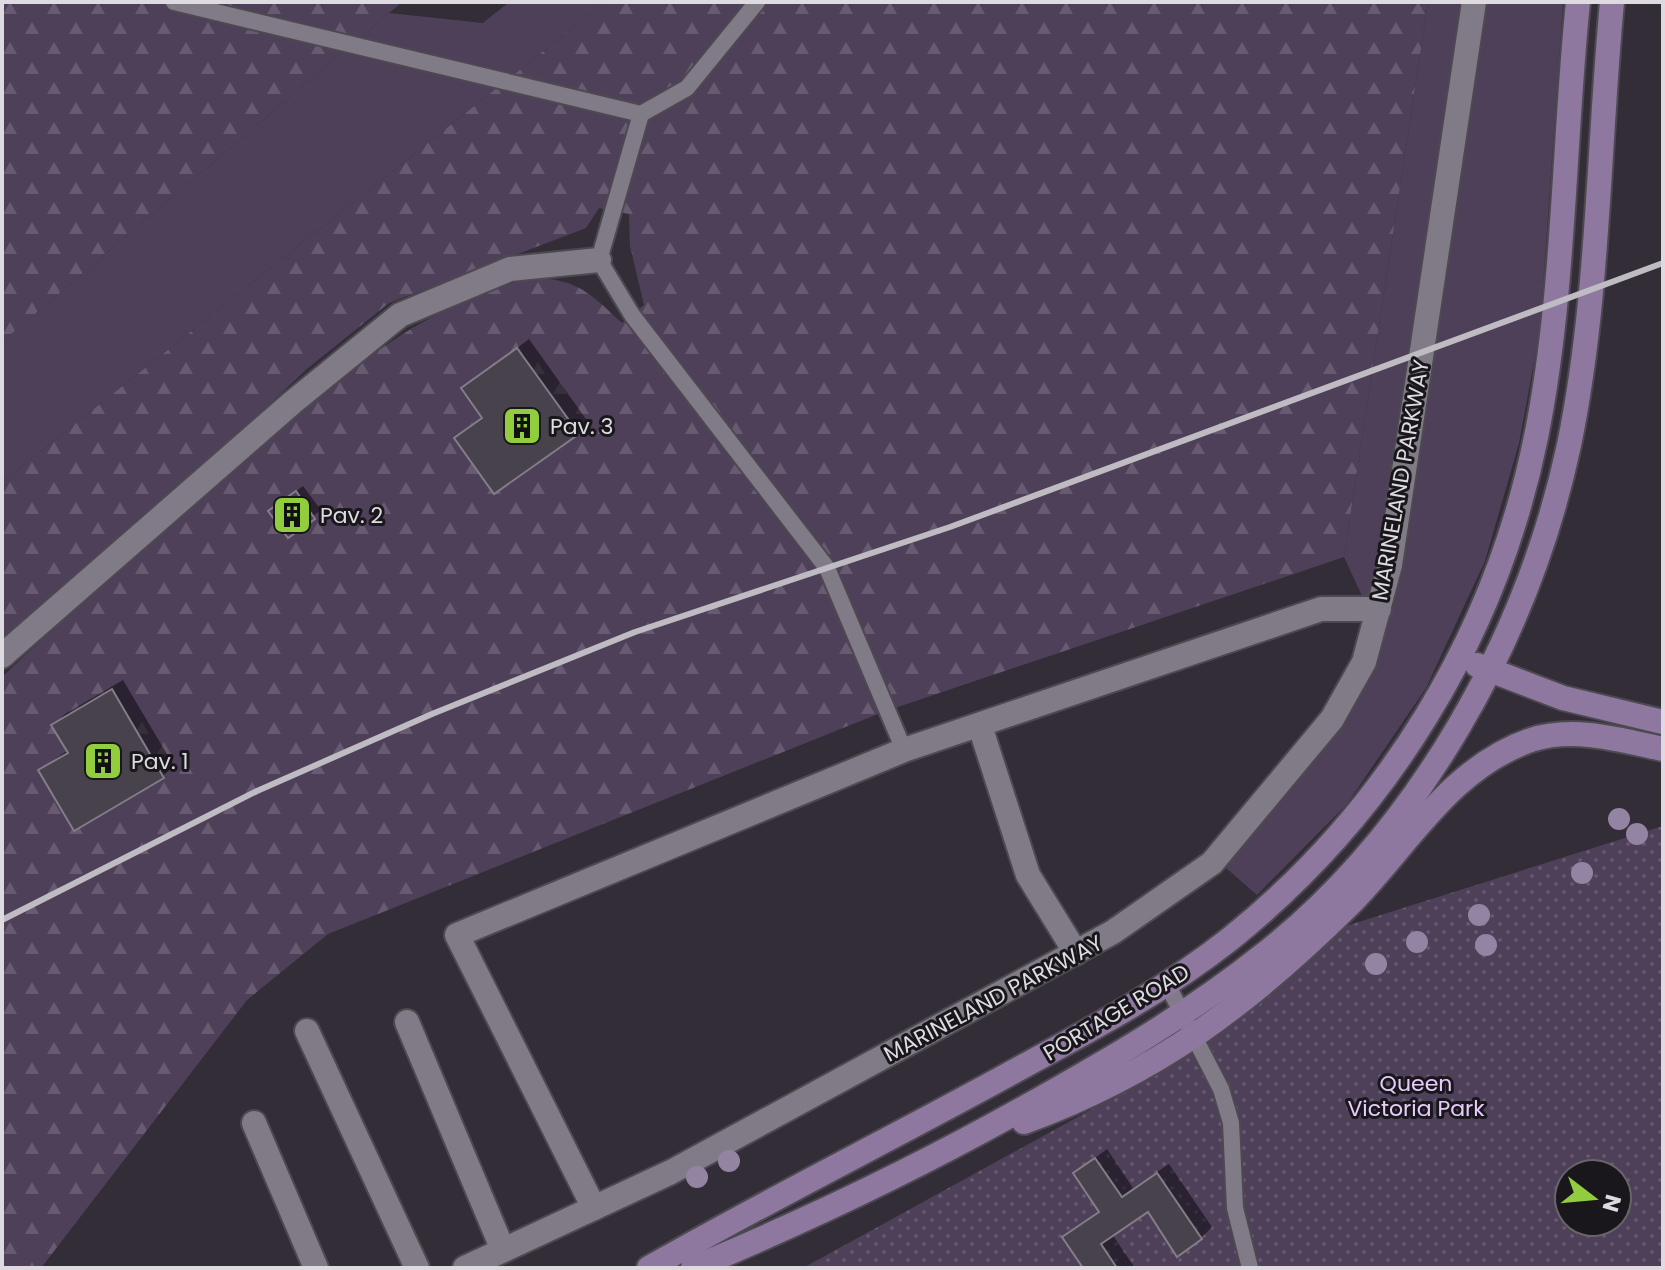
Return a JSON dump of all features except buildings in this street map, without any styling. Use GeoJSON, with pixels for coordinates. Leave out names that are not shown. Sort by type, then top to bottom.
{"type":"FeatureCollection","features":[{"type":"Feature","properties":{"kind":"main road"},"geometry":{"type":"LineString","coordinates":[[1578,2],[1556,303],[1536,438],[1509,539],[1460,658],[1591,706],[1663,722]]}},
{"type":"Feature","properties":{"kind":"main road"},"geometry":{"type":"LineString","coordinates":[[1489,671],[1539,550],[1569,445],[1590,290],[1612,2]]}},
{"type":"Feature","properties":{"kind":"main road","name":"PORTAGE ROAD"},"geometry":{"type":"LineString","coordinates":[[649,1268],[776,1195],[1064,1044],[1167,984],[1256,917],[1336,839],[1413,740],[1460,658]]}},
{"type":"Feature","properties":{"kind":"main road","name":"PORTAGE ROAD"},"geometry":{"type":"LineString","coordinates":[[693,1268],[942,1152],[1057,1089],[1184,1012],[1263,956],[1360,861],[1422,783],[1489,671]]}},
{"type":"Feature","properties":{"kind":"main road"},"geometry":{"type":"LineString","coordinates":[[942,1152],[1081,1101],[1126,1079],[1196,1036],[1247,999],[1326,928],[1439,803],[1479,767],[1533,740],[1557,735],[1604,737],[1663,749]]}},
{"type":"Feature","properties":{"kind":"street","name":"MARINELAND PARKWAY"},"geometry":{"type":"LineString","coordinates":[[594,1208],[715,1148],[1113,932],[1212,863],[1332,719],[1364,662],[1390,565],[1474,2]]}},
{"type":"Feature","properties":{"kind":"street"},"geometry":{"type":"LineString","coordinates":[[2,656],[293,402],[400,315],[510,269],[599,260]]}},
{"type":"Feature","properties":{"kind":"street"},"geometry":{"type":"LineString","coordinates":[[465,1268],[594,1208],[457,935],[904,750],[1321,609],[1379,609]]}},
{"type":"Feature","properties":{"kind":"street"},"geometry":{"type":"LineString","coordinates":[[980,726],[1028,875],[1076,953]]}},
{"type":"Feature","properties":{"kind":"street"},"geometry":{"type":"LineString","coordinates":[[407,1022],[503,1250]]}},
{"type":"Feature","properties":{"kind":"street"},"geometry":{"type":"LineString","coordinates":[[307,1031],[417,1268]]}},
{"type":"Feature","properties":{"kind":"street"},"geometry":{"type":"LineString","coordinates":[[254,1123],[316,1268]]}},
{"type":"Feature","properties":{"kind":"lane"},"geometry":{"type":"LineString","coordinates":[[174,2],[641,114],[687,88],[757,2]]}},
{"type":"Feature","properties":{"kind":"lane"},"geometry":{"type":"LineString","coordinates":[[641,114],[599,260],[632,315],[827,568],[904,750]]}},
{"type":"Feature","properties":{"kind":"lane"},"geometry":{"type":"LineString","coordinates":[[1167,984],[1221,1089],[1231,1123],[1235,1208],[1250,1268]]}},
{"type":"Feature","properties":{"kind":"green space"},"geometry":{"type":"Polygon","coordinates":[[[2,2],[402,2],[2,342],[2,2]]]}},
{"type":"Feature","properties":{"kind":"green space"},"geometry":{"type":"Polygon","coordinates":[[[509,2],[605,2],[2,482],[2,342],[389,13],[483,23],[509,2]]]}},
{"type":"Feature","properties":{"kind":"green space"},"geometry":{"type":"Polygon","coordinates":[[[605,2],[1428,2],[1344,557],[883,712],[328,934],[247,1000],[41,1268],[2,1268],[2,677],[87,598],[324,393],[387,344],[421,323],[456,305],[516,282],[545,279],[581,289],[622,323],[644,305],[630,246],[629,214],[599,208],[586,228],[389,303],[308,368],[188,480],[2,638],[2,482],[605,2]],[[517,348],[462,388],[482,418],[454,438],[494,494],[578,434],[517,348]],[[296,492],[269,511],[288,538],[315,518],[296,492]],[[52,725],[68,753],[38,770],[164,778],[52,725]]]}},
{"type":"Feature","properties":{"kind":"green space"},"geometry":{"type":"Polygon","coordinates":[[[1428,2],[1563,2],[1540,330],[1519,443],[1485,561],[1426,688],[1347,804],[1257,895],[1218,861],[1382,639],[1344,557],[1428,2]]]}},
{"type":"Feature","properties":{"kind":"green space","name":"Queen Victoria Park"},"geometry":{"type":"Polygon","coordinates":[[[1663,826],[1663,1268],[803,1268],[1134,1086],[1255,1006],[1343,927],[1663,826]]]}},
{"type":"Feature","properties":{"kind":"railway"},"geometry":{"type":"LineString","coordinates":[[2,920],[257,791],[432,714],[635,632],[950,527],[1663,263]]}},
{"type":"Feature","properties":{"kind":"place","name":"Pav. 3"},"geometry":{"type":"Point","coordinates":[522,426]}},
{"type":"Feature","properties":{"kind":"place","name":"Pav. 2"},"geometry":{"type":"Point","coordinates":[292,515]}},
{"type":"Feature","properties":{"kind":"place","name":"Pav. 1"},"geometry":{"type":"Point","coordinates":[103,761]}}]}
